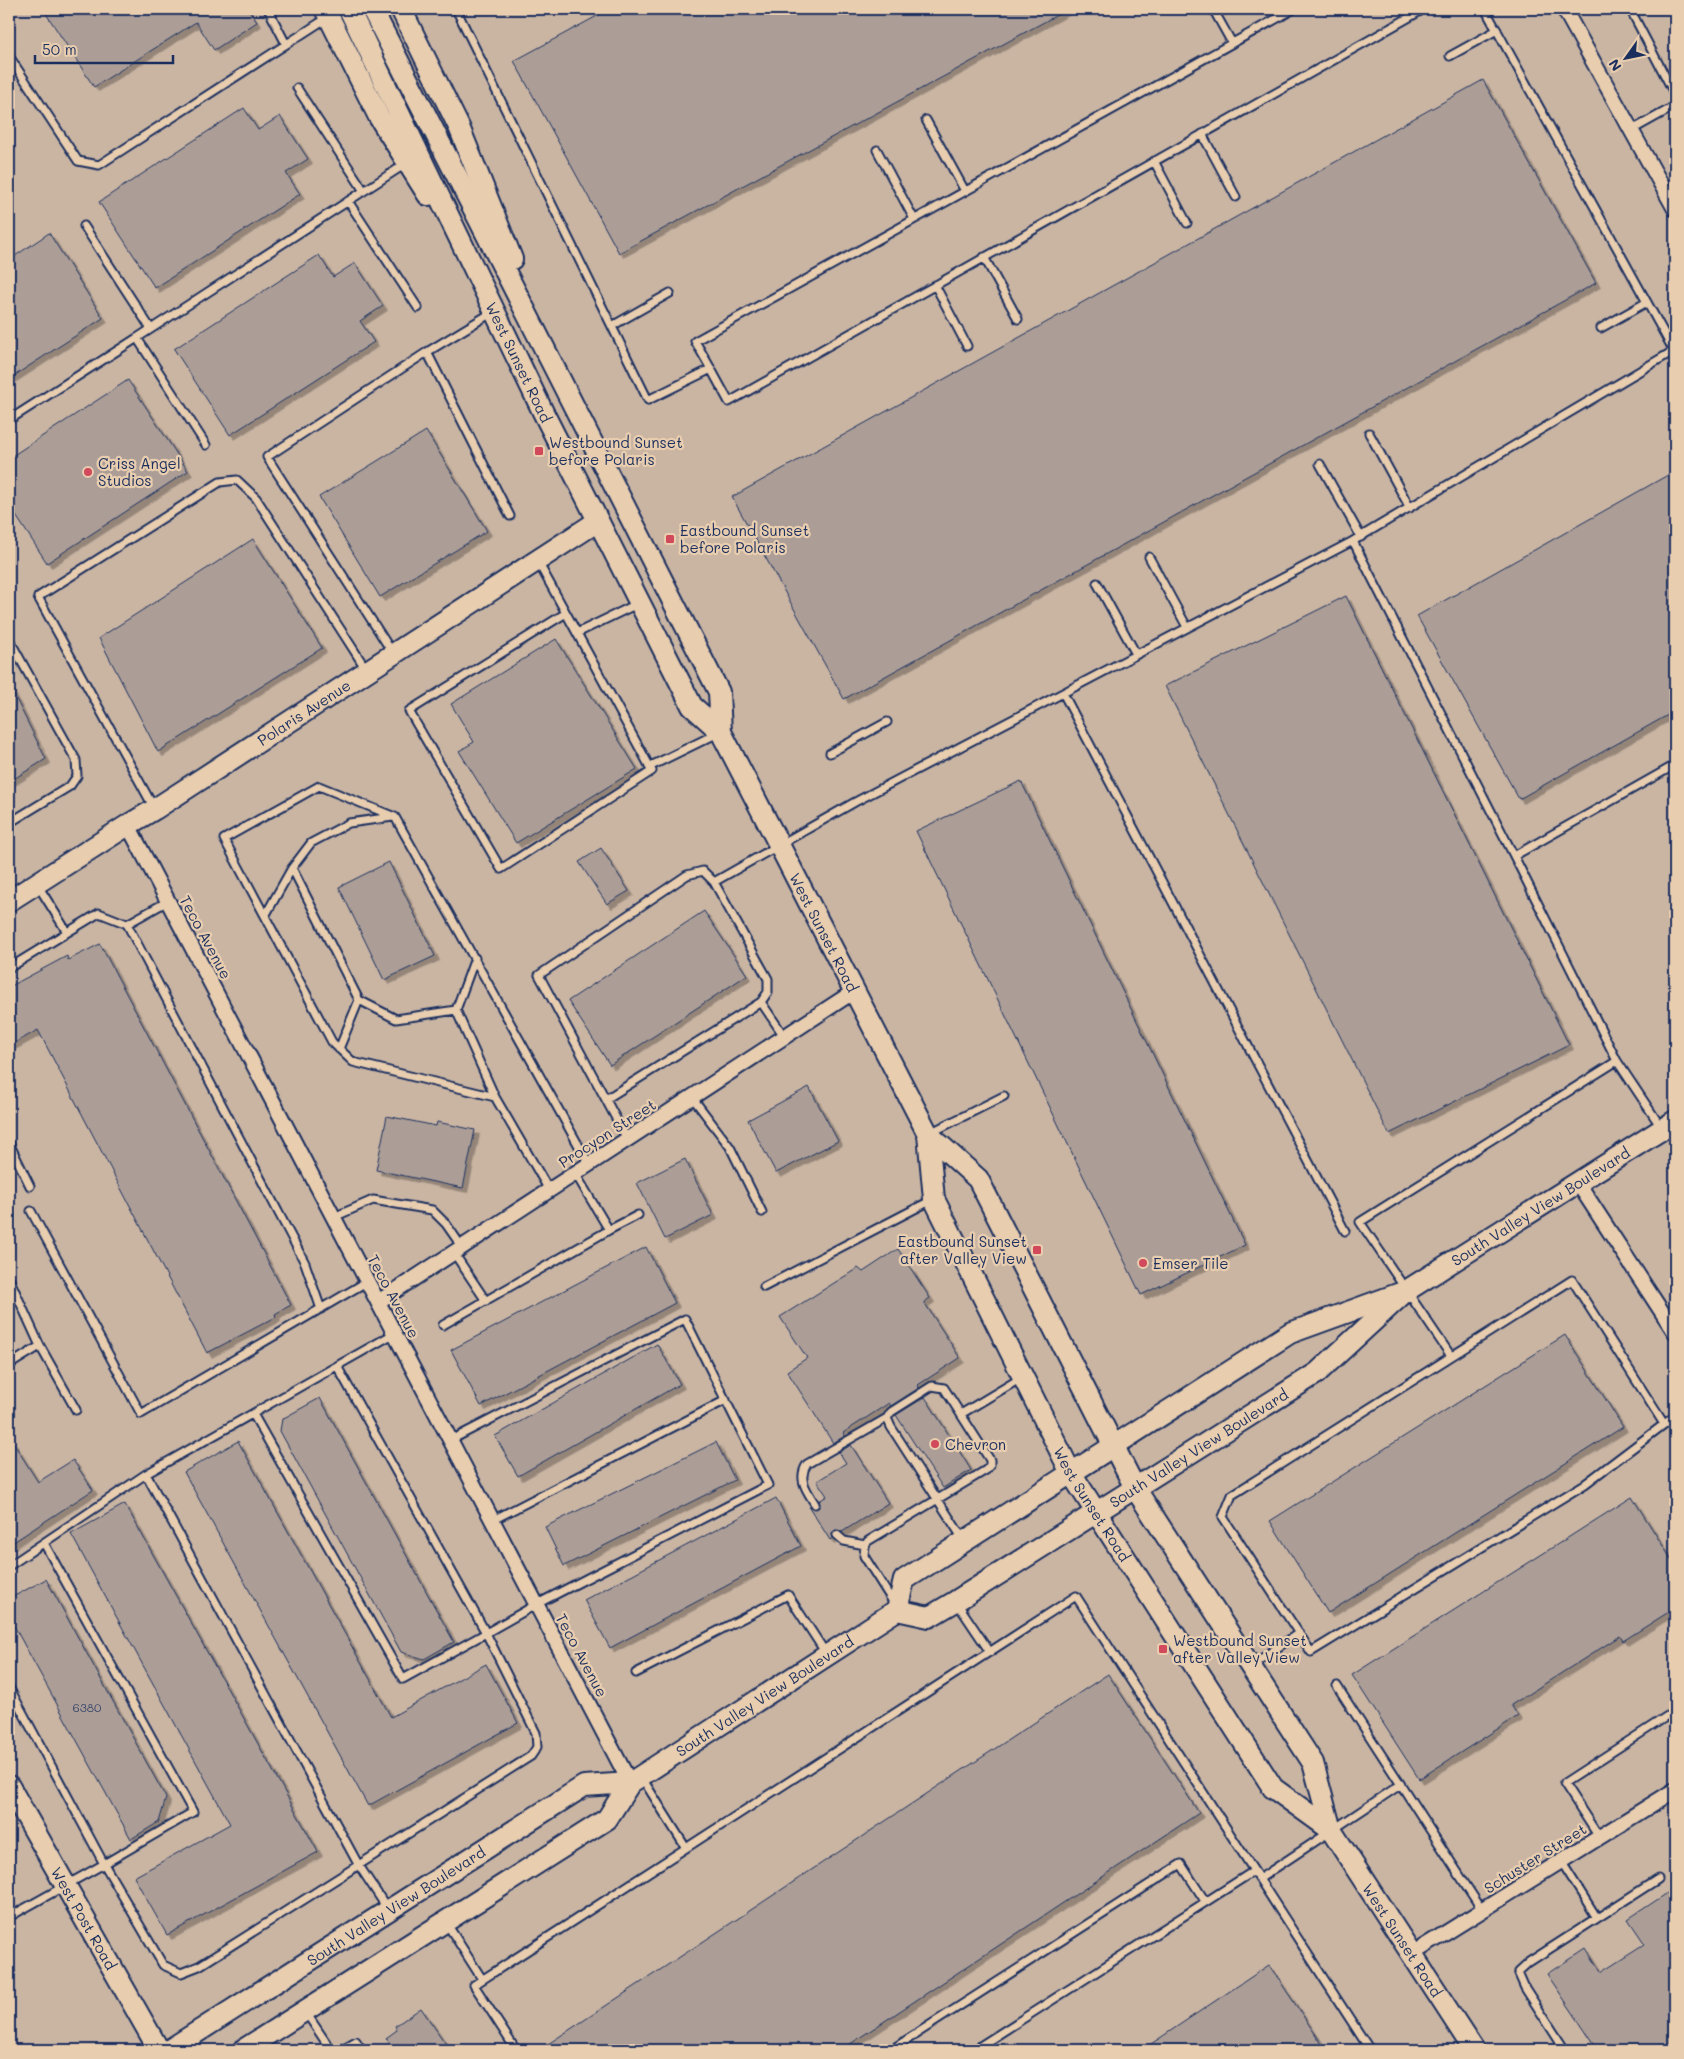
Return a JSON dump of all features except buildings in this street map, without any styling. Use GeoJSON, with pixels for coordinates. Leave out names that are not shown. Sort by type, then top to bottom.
{"type":"FeatureCollection","features":[{"type":"Feature","properties":{"kind":"main road","name":"West Sunset Road"},"geometry":{"type":"LineString","coordinates":[[349,9],[598,521],[692,706],[721,732],[853,992],[928,1134],[978,1179],[1112,1447],[1135,1488],[1313,1763],[1331,1830],[1474,2050]]}},
{"type":"Feature","properties":{"kind":"main road","name":"West Sunset Road"},"geometry":{"type":"LineString","coordinates":[[372,9],[719,692],[721,732]]}},
{"type":"Feature","properties":{"kind":"main road"},"geometry":{"type":"LineString","coordinates":[[401,9],[458,127],[564,386]]}},
{"type":"Feature","properties":{"kind":"main road"},"geometry":{"type":"LineString","coordinates":[[327,13],[379,117],[480,279]]}},
{"type":"Feature","properties":{"kind":"main road","name":"Polaris Avenue"},"geometry":{"type":"LineString","coordinates":[[9,901],[128,825],[155,810],[598,521]]}},
{"type":"Feature","properties":{"kind":"main road","name":"South Valley View Boulevard"},"geometry":{"type":"LineString","coordinates":[[897,1610],[929,1617],[956,1601],[1317,1373],[1406,1291],[1669,1125]]}},
{"type":"Feature","properties":{"kind":"main road","name":"West Sunset Road"},"geometry":{"type":"LineString","coordinates":[[928,1134],[934,1199],[1071,1473],[1273,1788],[1331,1830]]}},
{"type":"Feature","properties":{"kind":"main road","name":"South Valley View Boulevard"},"geometry":{"type":"LineString","coordinates":[[243,2050],[607,1819],[636,1779],[897,1610],[904,1580],[1290,1333],[1406,1291]]}},
{"type":"Feature","properties":{"kind":"main road","name":"South Valley View Boulevard"},"geometry":{"type":"LineString","coordinates":[[169,2050],[584,1786],[636,1779]]}},
{"type":"Feature","properties":{"kind":"main road","name":"West Post Road"},"geometry":{"type":"LineString","coordinates":[[9,1786],[159,2050]]}},
{"type":"Feature","properties":{"kind":"street"},"geometry":{"type":"LineString","coordinates":[[1564,9],[1675,208]]}},
{"type":"Feature","properties":{"kind":"street","name":"Teco Avenue"},"geometry":{"type":"LineString","coordinates":[[128,825],[492,1520],[636,1779]]}},
{"type":"Feature","properties":{"kind":"street","name":"Procyon Street"},"geometry":{"type":"LineString","coordinates":[[378,1302],[853,992]]}},
{"type":"Feature","properties":{"kind":"street"},"geometry":{"type":"LineString","coordinates":[[1578,1183],[1675,1332]]}},
{"type":"Feature","properties":{"kind":"street","name":"Schuster Street"},"geometry":{"type":"LineString","coordinates":[[1412,1954],[1675,1790]]}},
{"type":"Feature","properties":{"kind":"lane"},"geometry":{"type":"LineString","coordinates":[[268,9],[286,44]]}},
{"type":"Feature","properties":{"kind":"lane"},"geometry":{"type":"LineString","coordinates":[[456,9],[648,400],[710,369]]}},
{"type":"Feature","properties":{"kind":"lane"},"geometry":{"type":"LineString","coordinates":[[1213,9],[1232,43]]}},
{"type":"Feature","properties":{"kind":"lane"},"geometry":{"type":"LineString","coordinates":[[1294,9],[1280,12],[1232,43],[695,341],[728,402],[1424,9]]}},
{"type":"Feature","properties":{"kind":"lane"},"geometry":{"type":"LineString","coordinates":[[714,882],[855,802],[1361,537],[1675,351],[1485,9]]}},
{"type":"Feature","properties":{"kind":"lane"},"geometry":{"type":"LineString","coordinates":[[1630,9],[1675,95]]}},
{"type":"Feature","properties":{"kind":"lane"},"geometry":{"type":"LineString","coordinates":[[9,56],[78,161],[99,165],[286,44],[327,13]]}},
{"type":"Feature","properties":{"kind":"lane"},"geometry":{"type":"LineString","coordinates":[[1450,56],[1497,30]]}},
{"type":"Feature","properties":{"kind":"lane"},"geometry":{"type":"LineString","coordinates":[[297,88],[364,191]]}},
{"type":"Feature","properties":{"kind":"lane"},"geometry":{"type":"LineString","coordinates":[[1632,130],[1675,106]]}},
{"type":"Feature","properties":{"kind":"lane"},"geometry":{"type":"LineString","coordinates":[[926,120],[965,191]]}},
{"type":"Feature","properties":{"kind":"lane"},"geometry":{"type":"LineString","coordinates":[[1202,134],[1236,197]]}},
{"type":"Feature","properties":{"kind":"lane"},"geometry":{"type":"LineString","coordinates":[[877,150],[914,219]]}},
{"type":"Feature","properties":{"kind":"lane"},"geometry":{"type":"LineString","coordinates":[[1154,161],[1187,224]]}},
{"type":"Feature","properties":{"kind":"lane"},"geometry":{"type":"LineString","coordinates":[[9,420],[151,330],[408,162]]}},
{"type":"Feature","properties":{"kind":"lane"},"geometry":{"type":"LineString","coordinates":[[348,201],[418,308]]}},
{"type":"Feature","properties":{"kind":"lane"},"geometry":{"type":"LineString","coordinates":[[84,226],[151,330]]}},
{"type":"Feature","properties":{"kind":"lane"},"geometry":{"type":"LineString","coordinates":[[984,257],[1018,320]]}},
{"type":"Feature","properties":{"kind":"lane"},"geometry":{"type":"LineString","coordinates":[[935,285],[967,346]]}},
{"type":"Feature","properties":{"kind":"lane"},"geometry":{"type":"LineString","coordinates":[[612,326],[670,293]]}},
{"type":"Feature","properties":{"kind":"lane"},"geometry":{"type":"LineString","coordinates":[[1601,328],[1647,302]]}},
{"type":"Feature","properties":{"kind":"lane"},"geometry":{"type":"LineString","coordinates":[[393,654],[268,457],[427,352],[496,311]]}},
{"type":"Feature","properties":{"kind":"lane"},"geometry":{"type":"LineString","coordinates":[[137,338],[206,445]]}},
{"type":"Feature","properties":{"kind":"lane"},"geometry":{"type":"LineString","coordinates":[[427,352],[510,516]]}},
{"type":"Feature","properties":{"kind":"lane"},"geometry":{"type":"LineString","coordinates":[[1369,433],[1410,508]]}},
{"type":"Feature","properties":{"kind":"lane"},"geometry":{"type":"LineString","coordinates":[[1320,464],[1361,537]]}},
{"type":"Feature","properties":{"kind":"lane"},"geometry":{"type":"LineString","coordinates":[[155,810],[38,598],[46,592],[220,482],[237,480],[256,498],[368,671]]}},
{"type":"Feature","properties":{"kind":"lane"},"geometry":{"type":"LineString","coordinates":[[1353,541],[1617,1060],[1669,1125]]}},
{"type":"Feature","properties":{"kind":"lane"},"geometry":{"type":"LineString","coordinates":[[1149,557],[1188,627]]}},
{"type":"Feature","properties":{"kind":"lane"},"geometry":{"type":"LineString","coordinates":[[537,561],[566,613],[577,633],[652,772],[501,869],[409,711],[566,613]]}},
{"type":"Feature","properties":{"kind":"lane"},"geometry":{"type":"LineString","coordinates":[[1097,583],[1136,654]]}},
{"type":"Feature","properties":{"kind":"lane"},"geometry":{"type":"LineString","coordinates":[[577,633],[639,603]]}},
{"type":"Feature","properties":{"kind":"lane"},"geometry":{"type":"LineString","coordinates":[[9,639],[76,760],[77,776],[70,786],[9,823]]}},
{"type":"Feature","properties":{"kind":"lane"},"geometry":{"type":"LineString","coordinates":[[1063,693],[1345,1231]]}},
{"type":"Feature","properties":{"kind":"lane"},"geometry":{"type":"LineString","coordinates":[[830,754],[887,722]]}},
{"type":"Feature","properties":{"kind":"lane"},"geometry":{"type":"LineString","coordinates":[[649,767],[721,732]]}},
{"type":"Feature","properties":{"kind":"lane"},"geometry":{"type":"LineString","coordinates":[[1514,856],[1675,765]]}},
{"type":"Feature","properties":{"kind":"lane"},"geometry":{"type":"LineString","coordinates":[[495,1096],[353,1062],[339,1049],[332,1042],[224,839],[319,786],[395,817],[589,1164]]}},
{"type":"Feature","properties":{"kind":"lane"},"geometry":{"type":"LineString","coordinates":[[265,916],[292,868],[311,843],[349,822],[395,817]]}},
{"type":"Feature","properties":{"kind":"lane"},"geometry":{"type":"LineString","coordinates":[[292,868],[359,1000],[396,1019],[456,1010]]}},
{"type":"Feature","properties":{"kind":"lane"},"geometry":{"type":"LineString","coordinates":[[606,1099],[761,1002],[768,992],[768,978],[714,882],[702,871],[688,875],[539,975],[627,1139]]}},
{"type":"Feature","properties":{"kind":"lane"},"geometry":{"type":"LineString","coordinates":[[37,884],[67,932]]}},
{"type":"Feature","properties":{"kind":"lane"},"geometry":{"type":"LineString","coordinates":[[127,924],[168,901]]}},
{"type":"Feature","properties":{"kind":"lane"},"geometry":{"type":"LineString","coordinates":[[9,968],[99,913],[127,924],[305,1263],[321,1309]]}},
{"type":"Feature","properties":{"kind":"lane"},"geometry":{"type":"LineString","coordinates":[[475,958],[456,1010],[495,1096],[549,1190]]}},
{"type":"Feature","properties":{"kind":"lane"},"geometry":{"type":"LineString","coordinates":[[339,1049],[359,1000]]}},
{"type":"Feature","properties":{"kind":"lane"},"geometry":{"type":"LineString","coordinates":[[761,1002],[784,1036]]}},
{"type":"Feature","properties":{"kind":"lane"},"geometry":{"type":"LineString","coordinates":[[1451,1356],[1360,1222],[1617,1060]]}},
{"type":"Feature","properties":{"kind":"lane"},"geometry":{"type":"LineString","coordinates":[[928,1134],[1004,1096]]}},
{"type":"Feature","properties":{"kind":"lane"},"geometry":{"type":"LineString","coordinates":[[692,1097],[730,1148],[762,1212]]}},
{"type":"Feature","properties":{"kind":"lane"},"geometry":{"type":"LineString","coordinates":[[9,1143],[30,1186]]}},
{"type":"Feature","properties":{"kind":"lane"},"geometry":{"type":"LineString","coordinates":[[575,1173],[610,1230]]}},
{"type":"Feature","properties":{"kind":"lane"},"geometry":{"type":"LineString","coordinates":[[764,1286],[934,1199]]}},
{"type":"Feature","properties":{"kind":"lane"},"geometry":{"type":"LineString","coordinates":[[334,1217],[373,1200],[432,1210],[446,1224],[486,1301]]}},
{"type":"Feature","properties":{"kind":"lane"},"geometry":{"type":"LineString","coordinates":[[31,1211],[141,1414],[368,1281]]}},
{"type":"Feature","properties":{"kind":"lane"},"geometry":{"type":"LineString","coordinates":[[443,1325],[638,1215]]}},
{"type":"Feature","properties":{"kind":"lane"},"geometry":{"type":"LineString","coordinates":[[1675,1226],[1675,1233]]}},
{"type":"Feature","properties":{"kind":"lane"},"geometry":{"type":"LineString","coordinates":[[9,1278],[40,1346],[76,1410]]}},
{"type":"Feature","properties":{"kind":"lane"},"geometry":{"type":"LineString","coordinates":[[1664,1424],[1572,1280],[1232,1495],[1223,1517],[1311,1652],[1584,1484],[1675,1416]]}},
{"type":"Feature","properties":{"kind":"lane"},"geometry":{"type":"LineString","coordinates":[[253,1414],[404,1679],[537,1604],[768,1485],[685,1319],[451,1440]]}},
{"type":"Feature","properties":{"kind":"lane"},"geometry":{"type":"LineString","coordinates":[[9,1566],[146,1474],[395,1333]]}},
{"type":"Feature","properties":{"kind":"lane"},"geometry":{"type":"LineString","coordinates":[[9,1365],[40,1346]]}},
{"type":"Feature","properties":{"kind":"lane"},"geometry":{"type":"LineString","coordinates":[[9,1687],[104,1864],[163,1965],[181,1973],[199,1966],[531,1756],[537,1748],[536,1733],[486,1633],[336,1366]]}},
{"type":"Feature","properties":{"kind":"lane"},"geometry":{"type":"LineString","coordinates":[[961,1414],[1023,1377]]}},
{"type":"Feature","properties":{"kind":"lane"},"geometry":{"type":"LineString","coordinates":[[815,1504],[803,1484],[803,1470],[807,1464],[887,1418],[891,1412],[932,1386],[944,1388],[990,1460],[990,1465],[986,1470],[865,1545],[844,1541],[837,1536]]}},
{"type":"Feature","properties":{"kind":"lane"},"geometry":{"type":"LineString","coordinates":[[492,1520],[726,1400]]}},
{"type":"Feature","properties":{"kind":"lane"},"geometry":{"type":"LineString","coordinates":[[887,1418],[964,1541]]}},
{"type":"Feature","properties":{"kind":"lane"},"geometry":{"type":"LineString","coordinates":[[146,1474],[358,1864],[388,1911]]}},
{"type":"Feature","properties":{"kind":"lane"},"geometry":{"type":"LineString","coordinates":[[9,1917],[193,1812],[44,1543]]}},
{"type":"Feature","properties":{"kind":"lane"},"geometry":{"type":"LineString","coordinates":[[865,1545],[864,1556],[897,1610]]}},
{"type":"Feature","properties":{"kind":"lane"},"geometry":{"type":"LineString","coordinates":[[636,1673],[788,1595],[828,1655]]}},
{"type":"Feature","properties":{"kind":"lane"},"geometry":{"type":"LineString","coordinates":[[516,2050],[474,1985],[1076,1596],[1370,2050]]}},
{"type":"Feature","properties":{"kind":"lane"},"geometry":{"type":"LineString","coordinates":[[956,1601],[990,1652]]}},
{"type":"Feature","properties":{"kind":"lane"},"geometry":{"type":"LineString","coordinates":[[1250,1666],[1299,1633]]}},
{"type":"Feature","properties":{"kind":"lane"},"geometry":{"type":"LineString","coordinates":[[1337,1686],[1482,1910]]}},
{"type":"Feature","properties":{"kind":"lane"},"geometry":{"type":"LineString","coordinates":[[1599,1837],[1564,1783],[1675,1711]]}},
{"type":"Feature","properties":{"kind":"lane"},"geometry":{"type":"LineString","coordinates":[[636,1779],[686,1848]]}},
{"type":"Feature","properties":{"kind":"lane"},"geometry":{"type":"LineString","coordinates":[[1259,1879],[1400,1784]]}},
{"type":"Feature","properties":{"kind":"lane"},"geometry":{"type":"LineString","coordinates":[[1561,1861],[1597,1918]]}},
{"type":"Feature","properties":{"kind":"lane"},"geometry":{"type":"LineString","coordinates":[[890,2050],[1181,1864],[1206,1901]]}},
{"type":"Feature","properties":{"kind":"lane"},"geometry":{"type":"LineString","coordinates":[[974,2050],[1254,1871]]}},
{"type":"Feature","properties":{"kind":"lane"},"geometry":{"type":"LineString","coordinates":[[1565,2050],[1525,1988],[1518,1972],[1529,1962],[1658,1879]]}},
{"type":"Feature","properties":{"kind":"lane"},"geometry":{"type":"LineString","coordinates":[[446,1921],[482,1979]]}},
{"type":"Feature","properties":{"kind":"lane"},"geometry":{"type":"LineString","coordinates":[[305,2011],[331,2050]]}},
{"type":"Feature","properties":{"kind":"lane"},"geometry":{"type":"LineString","coordinates":[[340,2050],[356,2041],[362,2050]]}},
{"type":"Feature","properties":{"kind":"shaded area"},"geometry":{"type":"Polygon","coordinates":[[[9,9],[1675,9],[1675,2050],[9,2050],[9,9]]]}},
{"type":"Feature","properties":{"kind":"place","name":"Westbound Sunset before Polaris"},"geometry":{"type":"Point","coordinates":[539,451]}},
{"type":"Feature","properties":{"kind":"place","name":"Criss Angel Studios"},"geometry":{"type":"Point","coordinates":[88,472]}},
{"type":"Feature","properties":{"kind":"place","name":"Eastbound Sunset before Polaris"},"geometry":{"type":"Point","coordinates":[670,539]}},
{"type":"Feature","properties":{"kind":"place","name":"Eastbound Sunset after Valley View"},"geometry":{"type":"Point","coordinates":[1037,1250]}},
{"type":"Feature","properties":{"kind":"place","name":"Emser Tile"},"geometry":{"type":"Point","coordinates":[1143,1263]}},
{"type":"Feature","properties":{"kind":"place","name":"Chevron"},"geometry":{"type":"Point","coordinates":[935,1444]}},
{"type":"Feature","properties":{"kind":"place","name":"Westbound Sunset after Valley View"},"geometry":{"type":"Point","coordinates":[1163,1649]}}]}
